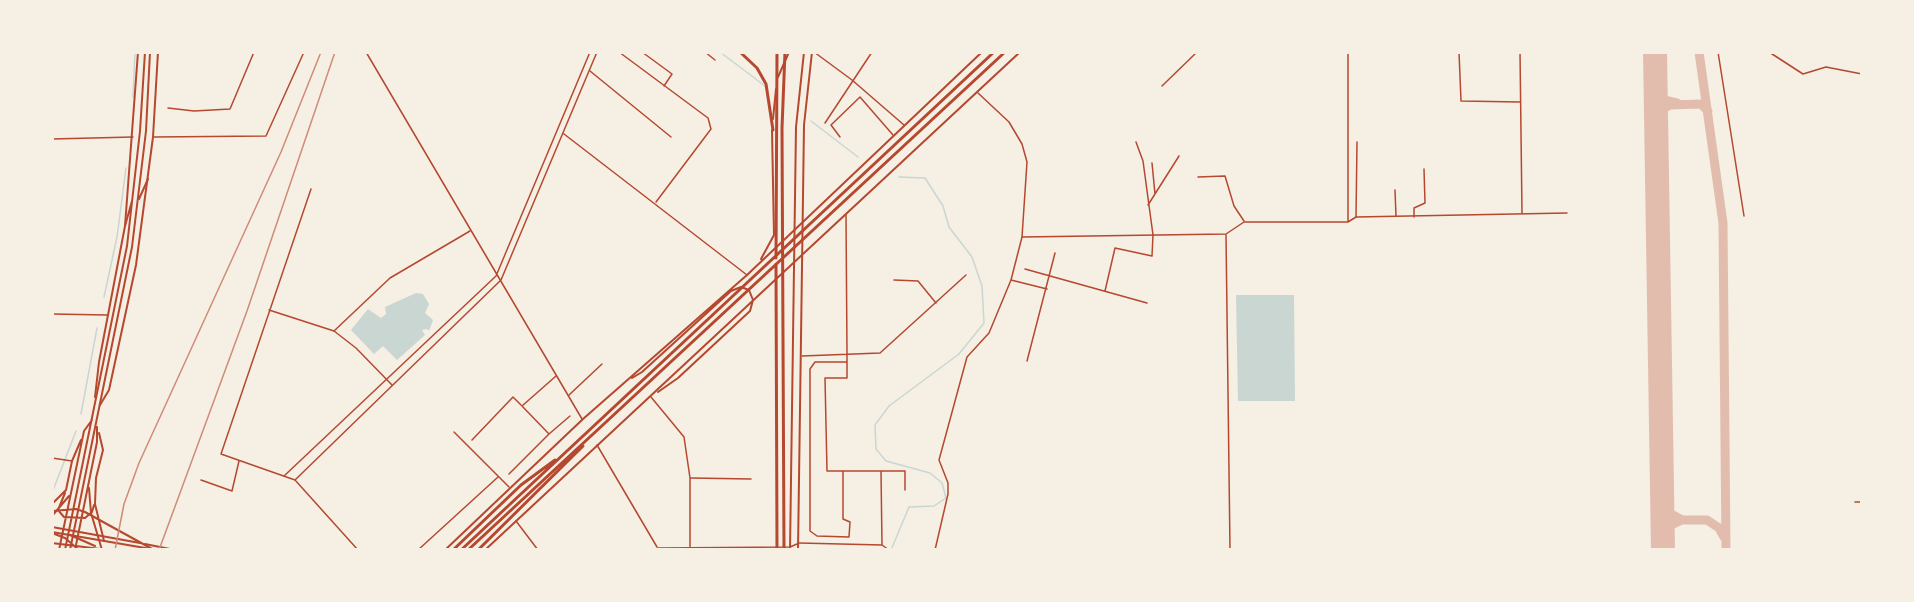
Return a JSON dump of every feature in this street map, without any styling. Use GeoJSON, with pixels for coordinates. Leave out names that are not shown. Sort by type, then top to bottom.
{"type":"FeatureCollection","features":[{"type":"Feature","properties":{"kind":"highway"},"geometry":{"type":"LineString","coordinates":[[740,52],[757,68],[766,84],[775,146]]}},
{"type":"Feature","properties":{"kind":"highway"},"geometry":{"type":"LineString","coordinates":[[777,52],[775,146],[777,549]]}},
{"type":"Feature","properties":{"kind":"highway"},"geometry":{"type":"LineString","coordinates":[[784,549],[782,128],[787,52]]}},
{"type":"Feature","properties":{"kind":"highway"},"geometry":{"type":"LineString","coordinates":[[460,549],[697,331],[994,52]]}},
{"type":"Feature","properties":{"kind":"highway"},"geometry":{"type":"LineString","coordinates":[[468,549],[1005,52]]}},
{"type":"Feature","properties":{"kind":"highway"},"geometry":{"type":"LineString","coordinates":[[478,549],[569,462],[601,427]]}},
{"type":"Feature","properties":{"kind":"highway"},"geometry":{"type":"LineString","coordinates":[[453,549],[521,485],[568,450]]}},
{"type":"Feature","properties":{"kind":"main road"},"geometry":{"type":"LineString","coordinates":[[125,226],[138,52]]}},
{"type":"Feature","properties":{"kind":"main road"},"geometry":{"type":"LineString","coordinates":[[65,549],[127,246],[134,195],[145,52]]}},
{"type":"Feature","properties":{"kind":"main road"},"geometry":{"type":"LineString","coordinates":[[70,549],[132,247],[138,202],[150,52]]}},
{"type":"Feature","properties":{"kind":"main road"},"geometry":{"type":"LineString","coordinates":[[100,405],[109,390],[136,265],[153,137],[158,52]]}},
{"type":"Feature","properties":{"kind":"main road"},"geometry":{"type":"LineString","coordinates":[[758,264],[774,235],[773,104],[779,74],[787,52]]}},
{"type":"Feature","properties":{"kind":"main road"},"geometry":{"type":"LineString","coordinates":[[790,548],[796,127],[804,52]]}},
{"type":"Feature","properties":{"kind":"main road"},"geometry":{"type":"LineString","coordinates":[[798,549],[804,126],[813,52]]}},
{"type":"Feature","properties":{"kind":"main road"},"geometry":{"type":"LineString","coordinates":[[445,549],[583,419],[747,275],[982,52]]}},
{"type":"Feature","properties":{"kind":"main road"},"geometry":{"type":"LineString","coordinates":[[485,549],[1020,52]]}},
{"type":"Feature","properties":{"kind":"main road"},"geometry":{"type":"LineString","coordinates":[[138,202],[148,179]]}},
{"type":"Feature","properties":{"kind":"main road"},"geometry":{"type":"LineString","coordinates":[[95,403],[95,387],[108,315],[125,226],[134,195]]}},
{"type":"Feature","properties":{"kind":"main road"},"geometry":{"type":"LineString","coordinates":[[627,381],[642,372],[669,349],[731,291],[745,288],[753,297],[751,308],[678,378],[650,396]]}},
{"type":"Feature","properties":{"kind":"main road"},"geometry":{"type":"LineString","coordinates":[[92,419],[84,431],[72,461],[66,490],[58,510],[64,517],[85,518],[92,512],[96,478],[103,450],[96,424]]}},
{"type":"Feature","properties":{"kind":"main road"},"geometry":{"type":"LineString","coordinates":[[58,549],[84,431]]}},
{"type":"Feature","properties":{"kind":"main road"},"geometry":{"type":"LineString","coordinates":[[77,549],[98,432]]}},
{"type":"Feature","properties":{"kind":"main road"},"geometry":{"type":"LineString","coordinates":[[89,481],[89,504],[102,549]]}},
{"type":"Feature","properties":{"kind":"main road"},"geometry":{"type":"LineString","coordinates":[[52,504],[66,490]]}},
{"type":"Feature","properties":{"kind":"main road"},"geometry":{"type":"LineString","coordinates":[[52,516],[71,494]]}},
{"type":"Feature","properties":{"kind":"main road"},"geometry":{"type":"LineString","coordinates":[[95,499],[104,539]]}},
{"type":"Feature","properties":{"kind":"main road"},"geometry":{"type":"LineString","coordinates":[[52,511],[65,509],[85,512],[154,549]]}},
{"type":"Feature","properties":{"kind":"main road"},"geometry":{"type":"LineString","coordinates":[[52,527],[154,549]]}},
{"type":"Feature","properties":{"kind":"main road"},"geometry":{"type":"LineString","coordinates":[[52,532],[65,538],[77,549]]}},
{"type":"Feature","properties":{"kind":"main road"},"geometry":{"type":"LineString","coordinates":[[52,532],[175,549]]}},
{"type":"Feature","properties":{"kind":"main road"},"geometry":{"type":"LineString","coordinates":[[70,535],[98,547]]}},
{"type":"Feature","properties":{"kind":"main road"},"geometry":{"type":"LineString","coordinates":[[52,543],[108,549]]}},
{"type":"Feature","properties":{"kind":"street"},"geometry":{"type":"LineString","coordinates":[[168,108],[194,111],[230,110],[254,52]]}},
{"type":"Feature","properties":{"kind":"street"},"geometry":{"type":"LineString","coordinates":[[153,137],[266,136],[304,52]]}},
{"type":"Feature","properties":{"kind":"street"},"geometry":{"type":"LineString","coordinates":[[366,52],[583,419]]}},
{"type":"Feature","properties":{"kind":"street"},"geometry":{"type":"LineString","coordinates":[[284,476],[497,273],[591,52]]}},
{"type":"Feature","properties":{"kind":"street"},"geometry":{"type":"LineString","coordinates":[[295,480],[501,280],[597,52]]}},
{"type":"Feature","properties":{"kind":"street"},"geometry":{"type":"LineString","coordinates":[[619,52],[708,118],[711,129],[656,202]]}},
{"type":"Feature","properties":{"kind":"street"},"geometry":{"type":"LineString","coordinates":[[642,52],[672,74],[664,86]]}},
{"type":"Feature","properties":{"kind":"street"},"geometry":{"type":"LineString","coordinates":[[705,52],[715,60]]}},
{"type":"Feature","properties":{"kind":"street"},"geometry":{"type":"LineString","coordinates":[[813,52],[866,91],[905,126]]}},
{"type":"Feature","properties":{"kind":"street"},"geometry":{"type":"LineString","coordinates":[[825,123],[872,52]]}},
{"type":"Feature","properties":{"kind":"street"},"geometry":{"type":"LineString","coordinates":[[1162,86],[1197,52]]}},
{"type":"Feature","properties":{"kind":"street"},"geometry":{"type":"LineString","coordinates":[[1348,52],[1348,222]]}},
{"type":"Feature","properties":{"kind":"street"},"geometry":{"type":"LineString","coordinates":[[1459,52],[1461,101],[1521,102]]}},
{"type":"Feature","properties":{"kind":"street"},"geometry":{"type":"LineString","coordinates":[[1520,52],[1522,215]]}},
{"type":"Feature","properties":{"kind":"street"},"geometry":{"type":"LineString","coordinates":[[1718,52],[1743,216]]}},
{"type":"Feature","properties":{"kind":"street"},"geometry":{"type":"LineString","coordinates":[[1769,52],[1803,74],[1826,67],[1862,74]]}},
{"type":"Feature","properties":{"kind":"street"},"geometry":{"type":"LineString","coordinates":[[590,71],[670,137]]}},
{"type":"Feature","properties":{"kind":"street"},"geometry":{"type":"LineString","coordinates":[[840,137],[831,125],[866,91]]}},
{"type":"Feature","properties":{"kind":"street"},"geometry":{"type":"LineString","coordinates":[[935,549],[948,494],[948,483],[939,460],[967,357],[989,333],[1011,280],[1022,237],[1027,162],[1022,144],[1009,122],[978,92]]}},
{"type":"Feature","properties":{"kind":"street"},"geometry":{"type":"LineString","coordinates":[[860,97],[894,135]]}},
{"type":"Feature","properties":{"kind":"street"},"geometry":{"type":"LineString","coordinates":[[563,134],[656,202],[747,275]]}},
{"type":"Feature","properties":{"kind":"street"},"geometry":{"type":"LineString","coordinates":[[52,139],[133,137]]}},
{"type":"Feature","properties":{"kind":"street"},"geometry":{"type":"LineString","coordinates":[[1105,291],[1115,248],[1152,256],[1153,235],[1143,161],[1136,142]]}},
{"type":"Feature","properties":{"kind":"street"},"geometry":{"type":"LineString","coordinates":[[1356,218],[1358,142]]}},
{"type":"Feature","properties":{"kind":"street"},"geometry":{"type":"LineString","coordinates":[[1148,206],[1179,156]]}},
{"type":"Feature","properties":{"kind":"street"},"geometry":{"type":"LineString","coordinates":[[1152,163],[1155,195]]}},
{"type":"Feature","properties":{"kind":"street"},"geometry":{"type":"LineString","coordinates":[[1414,217],[1414,208],[1419,208],[1425,203],[1424,169]]}},
{"type":"Feature","properties":{"kind":"street"},"geometry":{"type":"LineString","coordinates":[[1198,177],[1225,176],[1234,206],[1244,222]]}},
{"type":"Feature","properties":{"kind":"street"},"geometry":{"type":"LineString","coordinates":[[311,189],[221,454],[295,480],[358,549]]}},
{"type":"Feature","properties":{"kind":"street"},"geometry":{"type":"LineString","coordinates":[[1395,189],[1396,217]]}},
{"type":"Feature","properties":{"kind":"street"},"geometry":{"type":"LineString","coordinates":[[1022,237],[1226,234],[1244,222],[1348,222],[1356,218],[1567,213]]}},
{"type":"Feature","properties":{"kind":"street"},"geometry":{"type":"LineString","coordinates":[[846,214],[847,378],[825,378],[827,471],[905,471],[905,490]]}},
{"type":"Feature","properties":{"kind":"street"},"geometry":{"type":"LineString","coordinates":[[334,331],[390,278],[470,231]]}},
{"type":"Feature","properties":{"kind":"street"},"geometry":{"type":"LineString","coordinates":[[1226,234],[1230,549]]}},
{"type":"Feature","properties":{"kind":"street"},"geometry":{"type":"LineString","coordinates":[[1027,361],[1051,276],[1055,253]]}},
{"type":"Feature","properties":{"kind":"street"},"geometry":{"type":"LineString","coordinates":[[1025,269],[1147,303]]}},
{"type":"Feature","properties":{"kind":"street"},"geometry":{"type":"LineString","coordinates":[[802,356],[880,353],[966,275]]}},
{"type":"Feature","properties":{"kind":"street"},"geometry":{"type":"LineString","coordinates":[[894,280],[918,281],[936,303]]}},
{"type":"Feature","properties":{"kind":"street"},"geometry":{"type":"LineString","coordinates":[[1011,280],[1047,289]]}},
{"type":"Feature","properties":{"kind":"street"},"geometry":{"type":"LineString","coordinates":[[269,310],[334,331],[356,348],[392,385]]}},
{"type":"Feature","properties":{"kind":"street"},"geometry":{"type":"LineString","coordinates":[[52,314],[108,315]]}},
{"type":"Feature","properties":{"kind":"street"},"geometry":{"type":"LineString","coordinates":[[843,471],[843,519],[850,522],[849,537],[817,536],[810,531],[810,369],[815,362],[847,362]]}},
{"type":"Feature","properties":{"kind":"street"},"geometry":{"type":"LineString","coordinates":[[568,395],[602,364]]}},
{"type":"Feature","properties":{"kind":"street"},"geometry":{"type":"LineString","coordinates":[[522,406],[557,375]]}},
{"type":"Feature","properties":{"kind":"street"},"geometry":{"type":"LineString","coordinates":[[650,396],[684,437],[690,478],[690,547]]}},
{"type":"Feature","properties":{"kind":"street"},"geometry":{"type":"LineString","coordinates":[[472,440],[513,397],[549,434]]}},
{"type":"Feature","properties":{"kind":"street"},"geometry":{"type":"LineString","coordinates":[[509,474],[570,416]]}},
{"type":"Feature","properties":{"kind":"street"},"geometry":{"type":"LineString","coordinates":[[454,432],[509,488]]}},
{"type":"Feature","properties":{"kind":"street"},"geometry":{"type":"LineString","coordinates":[[597,445],[657,549],[790,548],[798,543],[882,544],[889,549]]}},
{"type":"Feature","properties":{"kind":"street"},"geometry":{"type":"LineString","coordinates":[[54,458],[72,461]]}},
{"type":"Feature","properties":{"kind":"street"},"geometry":{"type":"LineString","coordinates":[[201,480],[232,491],[240,461]]}},
{"type":"Feature","properties":{"kind":"street"},"geometry":{"type":"LineString","coordinates":[[881,471],[882,544]]}},
{"type":"Feature","properties":{"kind":"street"},"geometry":{"type":"LineString","coordinates":[[417,549],[498,477]]}},
{"type":"Feature","properties":{"kind":"street"},"geometry":{"type":"LineString","coordinates":[[690,478],[751,478]]}},
{"type":"Feature","properties":{"kind":"street"},"geometry":{"type":"LineString","coordinates":[[1856,501],[1862,502]]}},
{"type":"Feature","properties":{"kind":"street"},"geometry":{"type":"LineString","coordinates":[[516,521],[538,549]]}},
{"type":"Feature","properties":{"kind":"shaded area"},"geometry":{"type":"Polygon","coordinates":[[[416,293],[423,294],[429,304],[425,313],[433,320],[429,331],[422,330],[425,335],[397,360],[383,346],[374,354],[351,330],[368,309],[381,318],[386,314],[385,307],[416,293]]]}},
{"type":"Feature","properties":{"kind":"shaded area"},"geometry":{"type":"Polygon","coordinates":[[[1236,295],[1294,295],[1295,401],[1238,401],[1236,295]]]}},
{"type":"Feature","properties":{"kind":"waterway"},"geometry":{"type":"LineString","coordinates":[[133,97],[135,52]]}},
{"type":"Feature","properties":{"kind":"waterway"},"geometry":{"type":"LineString","coordinates":[[720,52],[765,86]]}},
{"type":"Feature","properties":{"kind":"waterway"},"geometry":{"type":"LineString","coordinates":[[811,121],[858,157]]}},
{"type":"Feature","properties":{"kind":"waterway"},"geometry":{"type":"LineString","coordinates":[[104,297],[117,237],[126,168]]}},
{"type":"Feature","properties":{"kind":"waterway"},"geometry":{"type":"LineString","coordinates":[[891,550],[909,507],[934,506],[946,498],[942,483],[930,473],[886,461],[876,449],[875,425],[889,406],[959,354],[984,323],[982,286],[972,257],[949,227],[943,206],[925,178],[899,177]]}},
{"type":"Feature","properties":{"kind":"waterway"},"geometry":{"type":"LineString","coordinates":[[81,414],[97,328]]}},
{"type":"Feature","properties":{"kind":"waterway"},"geometry":{"type":"LineString","coordinates":[[52,493],[76,431]]}},
{"type":"Feature","properties":{"kind":"taxiway"},"geometry":{"type":"LineString","coordinates":[[1699,52],[1723,223],[1726,550]]}},
{"type":"Feature","properties":{"kind":"taxiway"},"geometry":{"type":"LineString","coordinates":[[1655,88],[1664,100],[1677,103]]}},
{"type":"Feature","properties":{"kind":"taxiway"},"geometry":{"type":"LineString","coordinates":[[1656,124],[1661,110],[1670,105],[1701,104],[1708,111]]}},
{"type":"Feature","properties":{"kind":"taxiway"},"geometry":{"type":"LineString","coordinates":[[1662,498],[1671,514],[1682,520]]}},
{"type":"Feature","properties":{"kind":"taxiway"},"geometry":{"type":"LineString","coordinates":[[1663,543],[1671,525],[1682,520],[1707,520],[1719,528],[1724,537]]}},
{"type":"Feature","properties":{"kind":"runway"},"geometry":{"type":"LineString","coordinates":[[1655,52],[1663,550]]}},
{"type":"Feature","properties":{"kind":"railway"},"geometry":{"type":"LineString","coordinates":[[115,550],[124,504],[139,463],[281,152],[321,52]]}},
{"type":"Feature","properties":{"kind":"railway"},"geometry":{"type":"LineString","coordinates":[[159,550],[247,311],[335,52]]}}]}
